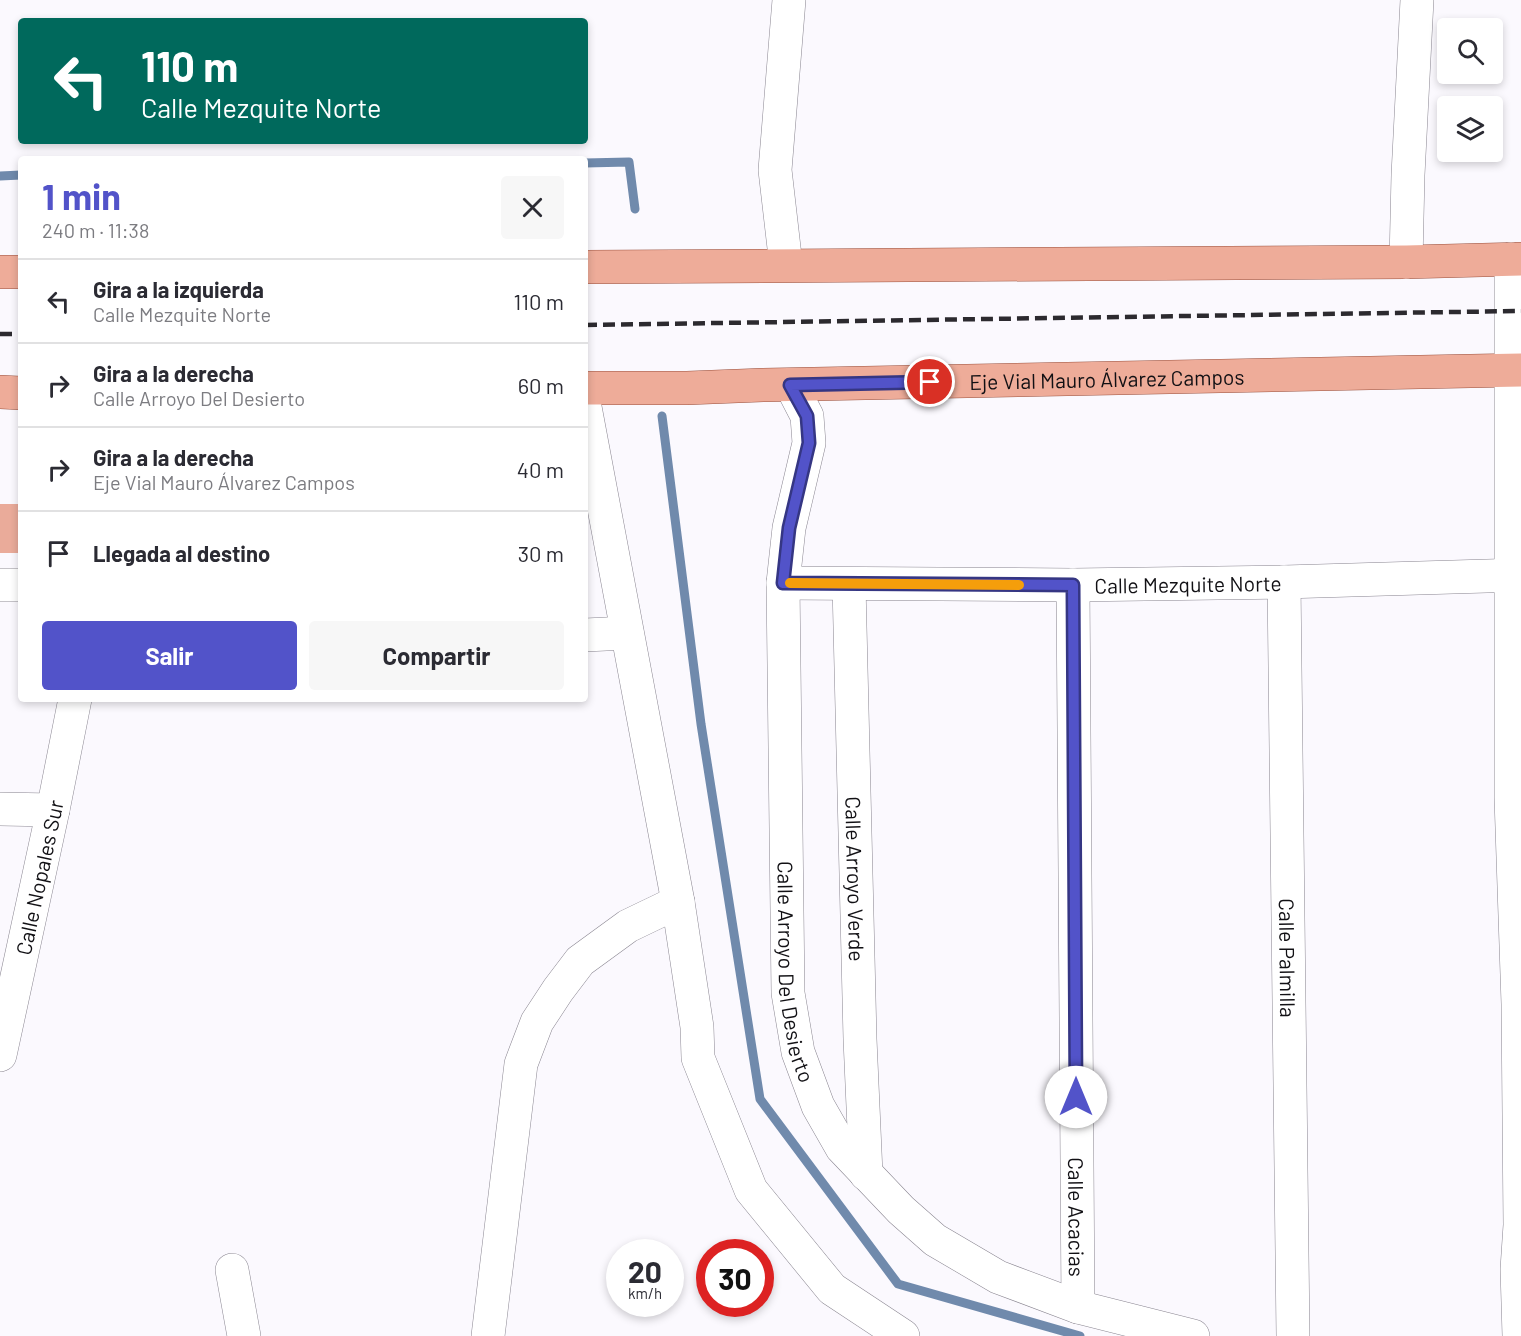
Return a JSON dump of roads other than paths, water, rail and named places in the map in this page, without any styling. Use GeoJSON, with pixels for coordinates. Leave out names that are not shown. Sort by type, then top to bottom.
{"type":"FeatureCollection","features":[{"type":"Feature","properties":{"kind":"main road"},"geometry":{"type":"LineString","coordinates":[[588,267],[1406,262],[1516,259]]}},
{"type":"Feature","properties":{"kind":"main road"},"geometry":{"type":"LineString","coordinates":[[0,272],[18,272]]}},
{"type":"Feature","properties":{"kind":"main road","name":"Eje Vial Mauro Álvarez Campos"},"geometry":{"type":"LineString","coordinates":[[588,388],[687,388],[1516,370]]}},
{"type":"Feature","properties":{"kind":"main road"},"geometry":{"type":"LineString","coordinates":[[0,393],[18,393]]}},
{"type":"Feature","properties":{"kind":"street"},"geometry":{"type":"LineString","coordinates":[[786,265],[775,170],[789,0]]}},
{"type":"Feature","properties":{"kind":"street"},"geometry":{"type":"LineString","coordinates":[[1406,262],[1417,0]]}},
{"type":"Feature","properties":{"kind":"street"},"geometry":{"type":"LineString","coordinates":[[1516,259],[1516,798],[1520,1004],[1520,1225],[1516,1269],[1519,1336]]}},
{"type":"Feature","properties":{"kind":"street","name":"Calle Arroyo Del Desierto"},"geometry":{"type":"LineString","coordinates":[[777,385],[807,416],[809,443],[789,528],[783,583],[788,993],[798,1052],[818,1106],[842,1148],[901,1210],[935,1240],[998,1277],[1078,1307],[1193,1336]]}},
{"type":"Feature","properties":{"kind":"street"},"geometry":{"type":"LineString","coordinates":[[588,422],[678,902],[697,1027],[698,1058],[752,1190],[832,1289],[903,1336]]}},
{"type":"Feature","properties":{"kind":"street","name":"Calle Mezquite Norte"},"geometry":{"type":"LineString","coordinates":[[783,583],[1073,585],[1516,575]]}},
{"type":"Feature","properties":{"kind":"street","name":"Calle Palmilla"},"geometry":{"type":"LineString","coordinates":[[1284,582],[1293,1336]]}},
{"type":"Feature","properties":{"kind":"street"},"geometry":{"type":"LineString","coordinates":[[0,585],[18,585]]}},
{"type":"Feature","properties":{"kind":"street","name":"Calle Arroyo Verde"},"geometry":{"type":"LineString","coordinates":[[849,585],[860,1039],[866,1174]]}},
{"type":"Feature","properties":{"kind":"street","name":"Calle Acacias"},"geometry":{"type":"LineString","coordinates":[[1073,585],[1078,1307]]}},
{"type":"Feature","properties":{"kind":"street"},"geometry":{"type":"LineString","coordinates":[[588,635],[627,633]]}},
{"type":"Feature","properties":{"kind":"street","name":"Calle Nopales Sur"},"geometry":{"type":"LineString","coordinates":[[0,1055],[74,702]]}},
{"type":"Feature","properties":{"kind":"street"},"geometry":{"type":"LineString","coordinates":[[0,809],[53,810]]}},
{"type":"Feature","properties":{"kind":"street"},"geometry":{"type":"LineString","coordinates":[[488,1336],[521,1064],[537,1022],[580,961],[628,926],[678,902]]}},
{"type":"Feature","properties":{"kind":"street"},"geometry":{"type":"LineString","coordinates":[[232,1270],[244,1336]]}},
{"type":"Feature","properties":{"kind":"waterway"},"geometry":{"type":"LineString","coordinates":[[588,163],[629,162],[635,209]]}},
{"type":"Feature","properties":{"kind":"waterway"},"geometry":{"type":"LineString","coordinates":[[0,176],[18,175]]}},
{"type":"Feature","properties":{"kind":"waterway"},"geometry":{"type":"LineString","coordinates":[[662,416],[701,724],[760,1099],[898,1284],[1080,1336]]}},
{"type":"Feature","properties":{"kind":"railway"},"geometry":{"type":"LineString","coordinates":[[588,325],[1521,311]]}},
{"type":"Feature","properties":{"kind":"railway"},"geometry":{"type":"LineString","coordinates":[[0,334],[18,334]]}}]}
